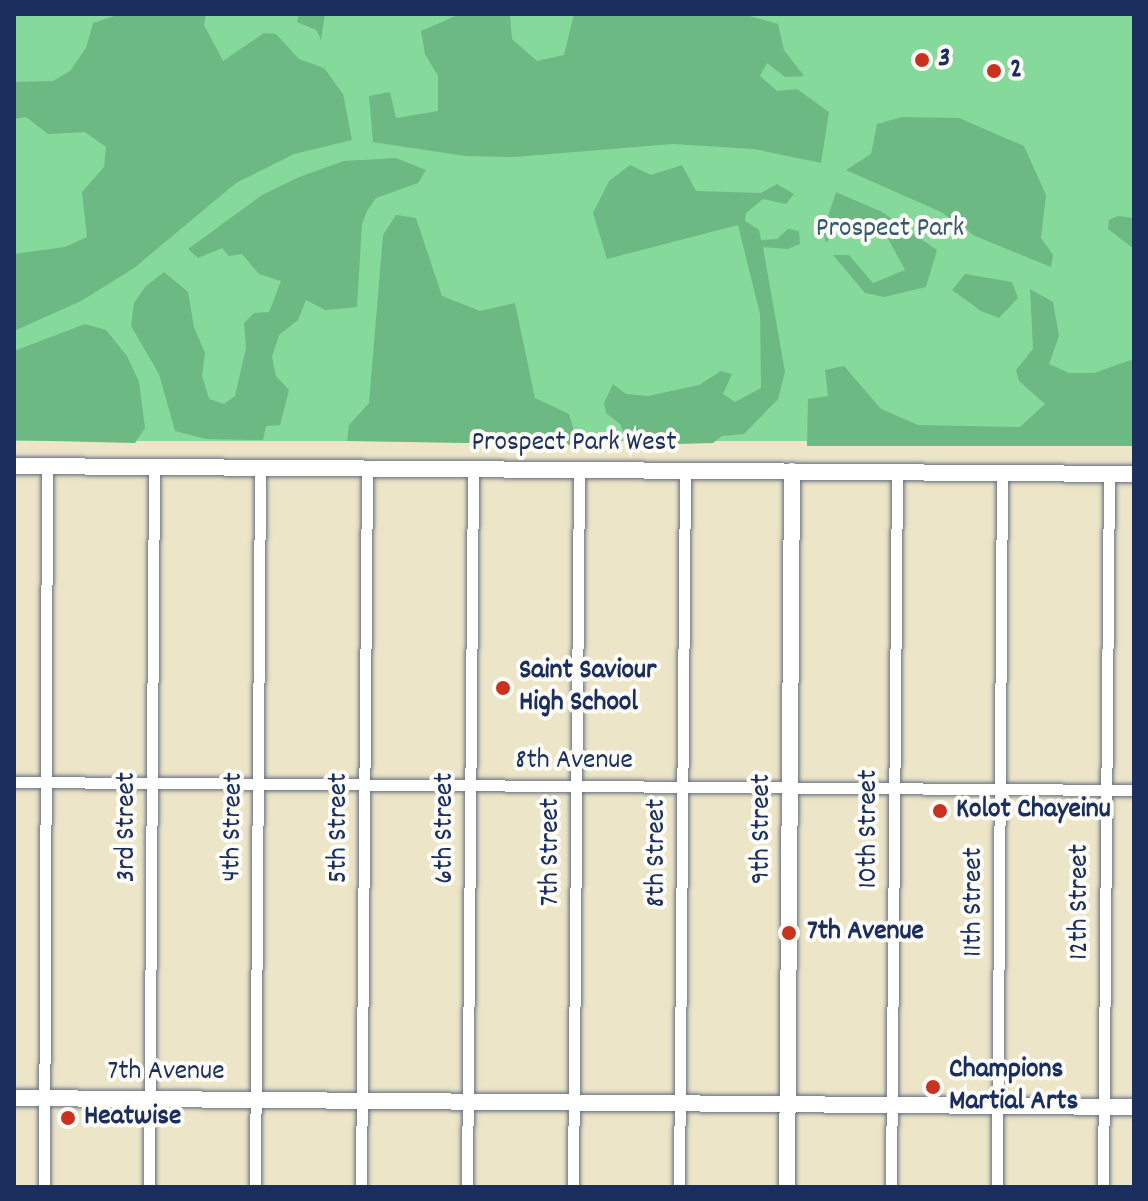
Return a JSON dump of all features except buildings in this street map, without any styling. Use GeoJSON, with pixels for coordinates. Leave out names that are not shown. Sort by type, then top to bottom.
{"type":"FeatureCollection","features":[{"type":"Feature","properties":{"kind":"street","name":"Prospect Park West"},"geometry":{"type":"LineString","coordinates":[[14,466],[1134,474]]}},
{"type":"Feature","properties":{"kind":"street"},"geometry":{"type":"LineString","coordinates":[[44,1187],[47,466]]}},
{"type":"Feature","properties":{"kind":"street","name":"3rd Street"},"geometry":{"type":"LineString","coordinates":[[149,1187],[154,467]]}},
{"type":"Feature","properties":{"kind":"street","name":"4th Street"},"geometry":{"type":"LineString","coordinates":[[255,1187],[260,468]]}},
{"type":"Feature","properties":{"kind":"street","name":"5th Street"},"geometry":{"type":"LineString","coordinates":[[361,1187],[367,469]]}},
{"type":"Feature","properties":{"kind":"street","name":"6th Street"},"geometry":{"type":"LineString","coordinates":[[467,1187],[473,470]]}},
{"type":"Feature","properties":{"kind":"street","name":"7th Street"},"geometry":{"type":"LineString","coordinates":[[573,1187],[579,470]]}},
{"type":"Feature","properties":{"kind":"street","name":"8th Street"},"geometry":{"type":"LineString","coordinates":[[679,1187],[685,470]]}},
{"type":"Feature","properties":{"kind":"street","name":"9th Street"},"geometry":{"type":"LineString","coordinates":[[787,1187],[792,471]]}},
{"type":"Feature","properties":{"kind":"street","name":"10th Street"},"geometry":{"type":"LineString","coordinates":[[891,1187],[897,472]]}},
{"type":"Feature","properties":{"kind":"street","name":"11th Street"},"geometry":{"type":"LineString","coordinates":[[997,1187],[1002,473]]}},
{"type":"Feature","properties":{"kind":"street","name":"12th Street"},"geometry":{"type":"LineString","coordinates":[[1103,1187],[1109,473]]}},
{"type":"Feature","properties":{"kind":"street","name":"8th Avenue"},"geometry":{"type":"LineString","coordinates":[[14,782],[1134,790]]}},
{"type":"Feature","properties":{"kind":"street","name":"7th Avenue"},"geometry":{"type":"LineString","coordinates":[[14,1098],[1134,1107]]}},
{"type":"Feature","properties":{"kind":"green space","name":"Prospect Park"},"geometry":{"type":"Polygon","coordinates":[[[14,14],[1134,14],[1134,441],[14,441],[14,14]]]}},
{"type":"Feature","properties":{"kind":"green space"},"geometry":{"type":"Polygon","coordinates":[[[120,14],[206,14],[204,25],[223,61],[264,33],[276,34],[299,59],[324,68],[343,94],[352,140],[294,154],[236,183],[134,268],[81,301],[14,331],[14,254],[65,247],[87,237],[82,192],[104,167],[106,147],[85,132],[48,134],[26,117],[14,119],[14,82],[53,81],[70,71],[86,48],[93,23],[120,14]]]}},
{"type":"Feature","properties":{"kind":"green space"},"geometry":{"type":"Polygon","coordinates":[[[299,14],[325,14],[321,40],[316,30],[297,22],[299,14]]]}},
{"type":"Feature","properties":{"kind":"green space"},"geometry":{"type":"Polygon","coordinates":[[[460,14],[510,14],[512,39],[537,61],[564,55],[574,14],[743,14],[778,24],[784,50],[804,76],[785,77],[767,63],[760,76],[777,91],[797,89],[829,112],[821,163],[754,149],[672,144],[515,157],[465,156],[373,142],[369,96],[390,92],[396,118],[438,111],[438,76],[425,54],[421,31],[460,14]]]}},
{"type":"Feature","properties":{"kind":"green space"},"geometry":{"type":"Polygon","coordinates":[[[902,117],[959,118],[1024,146],[1046,195],[1041,238],[1053,255],[1051,267],[975,236],[941,212],[846,170],[871,154],[877,124],[902,117]]]}},
{"type":"Feature","properties":{"kind":"green space"},"geometry":{"type":"Polygon","coordinates":[[[396,158],[426,170],[418,183],[376,198],[367,211],[362,224],[357,307],[325,310],[306,300],[298,320],[279,335],[272,357],[276,376],[289,390],[280,425],[266,426],[263,440],[206,439],[175,431],[159,374],[131,326],[134,303],[146,286],[164,272],[188,292],[194,327],[205,353],[202,376],[209,399],[224,404],[235,396],[246,348],[244,323],[254,313],[269,312],[281,281],[259,274],[242,254],[229,256],[222,248],[198,258],[188,249],[262,195],[299,177],[344,161],[396,158]]]}},
{"type":"Feature","properties":{"kind":"green space"},"geometry":{"type":"Polygon","coordinates":[[[630,165],[651,175],[682,165],[696,191],[761,193],[777,184],[794,194],[786,204],[763,199],[746,213],[745,221],[759,230],[761,240],[777,239],[788,229],[799,231],[800,244],[788,249],[763,247],[785,372],[778,399],[744,434],[722,436],[713,443],[641,445],[628,442],[620,424],[606,413],[604,403],[613,384],[626,394],[648,396],[699,385],[721,371],[732,374],[723,394],[735,402],[761,388],[760,314],[738,225],[607,259],[593,213],[609,181],[630,165]]]}},
{"type":"Feature","properties":{"kind":"green space"},"geometry":{"type":"Polygon","coordinates":[[[836,192],[882,212],[937,250],[926,287],[884,297],[865,293],[833,255],[849,255],[873,283],[905,270],[884,231],[867,218],[836,231],[826,243],[823,232],[836,192]]]}},
{"type":"Feature","properties":{"kind":"green space"},"geometry":{"type":"Polygon","coordinates":[[[396,215],[416,218],[442,296],[480,311],[515,303],[535,398],[569,414],[578,445],[347,441],[349,425],[369,403],[383,235],[396,215]]]}},
{"type":"Feature","properties":{"kind":"green space"},"geometry":{"type":"Polygon","coordinates":[[[1118,216],[1134,218],[1134,249],[1108,229],[1109,220],[1118,216]]]}},
{"type":"Feature","properties":{"kind":"green space"},"geometry":{"type":"Polygon","coordinates":[[[965,274],[1012,282],[1018,298],[999,318],[981,311],[952,290],[965,274]]]}},
{"type":"Feature","properties":{"kind":"green space"},"geometry":{"type":"Polygon","coordinates":[[[1030,289],[1053,302],[1059,336],[1049,364],[1069,373],[1094,373],[1134,359],[1134,446],[807,446],[808,399],[828,396],[825,370],[844,366],[881,409],[918,425],[1020,427],[1045,404],[1019,381],[1016,370],[1033,349],[1030,289]]]}},
{"type":"Feature","properties":{"kind":"green space"},"geometry":{"type":"Polygon","coordinates":[[[85,324],[106,330],[127,356],[139,382],[145,428],[135,443],[14,440],[14,351],[85,324]]]}},
{"type":"Feature","properties":{"kind":"place","name":"3"},"geometry":{"type":"Point","coordinates":[922,60]}},
{"type":"Feature","properties":{"kind":"place","name":"2"},"geometry":{"type":"Point","coordinates":[994,71]}},
{"type":"Feature","properties":{"kind":"place","name":"Saint Saviour High School"},"geometry":{"type":"Point","coordinates":[503,688]}},
{"type":"Feature","properties":{"kind":"place","name":"Kolot Chayeinu"},"geometry":{"type":"Point","coordinates":[940,811]}},
{"type":"Feature","properties":{"kind":"place","name":"7th Avenue"},"geometry":{"type":"Point","coordinates":[789,933]}},
{"type":"Feature","properties":{"kind":"place","name":"Champions Martial Arts"},"geometry":{"type":"Point","coordinates":[933,1087]}},
{"type":"Feature","properties":{"kind":"place","name":"Heatwise"},"geometry":{"type":"Point","coordinates":[68,1118]}}]}
